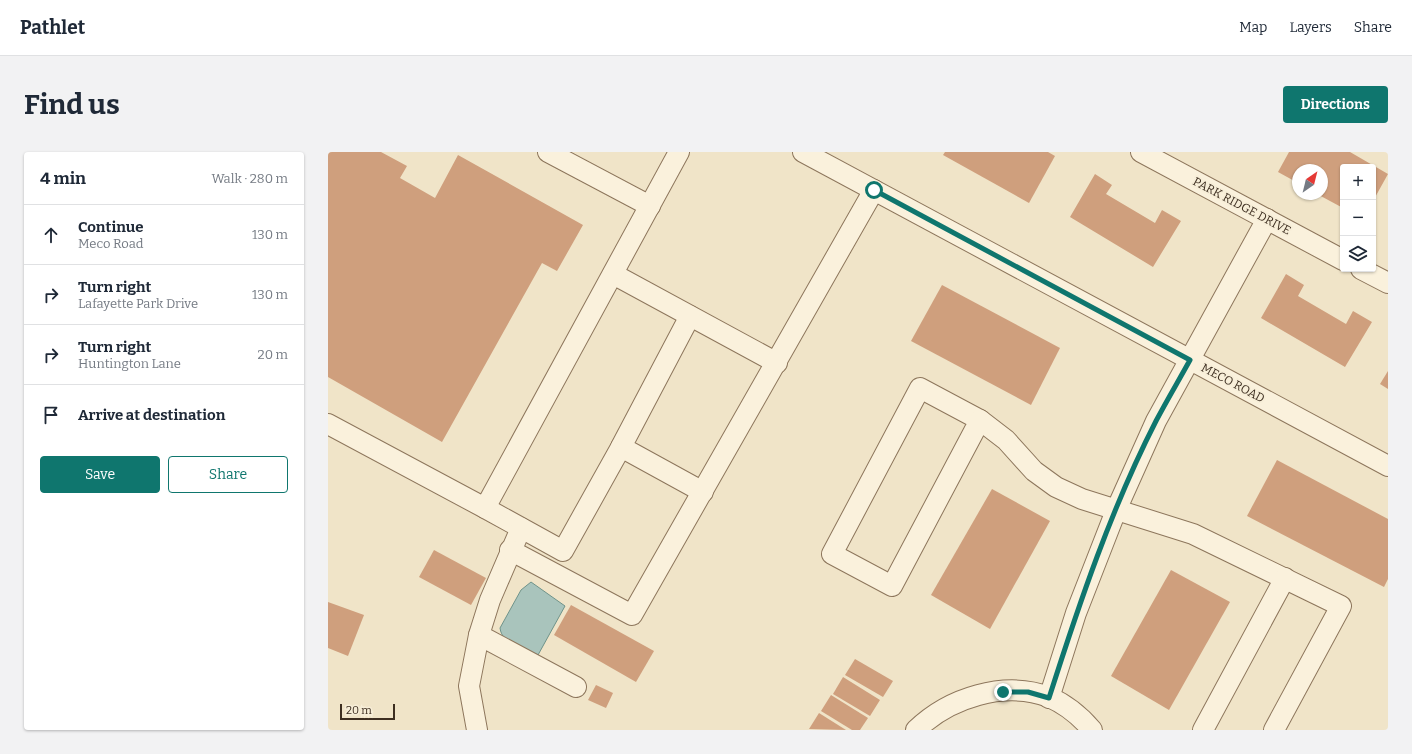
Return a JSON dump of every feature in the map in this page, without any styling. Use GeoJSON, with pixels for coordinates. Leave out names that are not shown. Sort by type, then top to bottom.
{"type":"FeatureCollection","features":[{"type":"Feature","properties":{"kind":"street"},"geometry":{"type":"LineString","coordinates":[[548,152],[650,206]]}},
{"type":"Feature","properties":{"kind":"street"},"geometry":{"type":"LineString","coordinates":[[485,508],[679,152]]}},
{"type":"Feature","properties":{"kind":"street","name":"MECO ROAD"},"geometry":{"type":"LineString","coordinates":[[803,152],[1388,466]]}},
{"type":"Feature","properties":{"kind":"street","name":"PARK RIDGE DRIVE"},"geometry":{"type":"LineString","coordinates":[[1141,152],[1340,258]]}},
{"type":"Feature","properties":{"kind":"street"},"geometry":{"type":"LineString","coordinates":[[510,550],[632,615],[777,363],[874,190]]}},
{"type":"Feature","properties":{"kind":"street"},"geometry":{"type":"LineString","coordinates":[[1049,698],[1076,613],[1117,508],[1156,421],[1267,219]]}},
{"type":"Feature","properties":{"kind":"street"},"geometry":{"type":"LineString","coordinates":[[1366,272],[1388,284]]}},
{"type":"Feature","properties":{"kind":"street"},"geometry":{"type":"LineString","coordinates":[[613,274],[777,363]]}},
{"type":"Feature","properties":{"kind":"street"},"geometry":{"type":"LineString","coordinates":[[328,424],[564,551],[690,316]]}},
{"type":"Feature","properties":{"kind":"street"},"geometry":{"type":"LineString","coordinates":[[980,420],[892,586],[832,554],[920,388],[980,420],[1006,440],[1034,471],[1056,488],[1082,499],[1117,508],[1193,534],[1341,606],[1274,730]]}},
{"type":"Feature","properties":{"kind":"street"},"geometry":{"type":"LineString","coordinates":[[621,447],[703,492]]}},
{"type":"Feature","properties":{"kind":"street"},"geometry":{"type":"LineString","coordinates":[[477,730],[469,686],[479,635],[490,600],[510,550],[521,528]]}},
{"type":"Feature","properties":{"kind":"street"},"geometry":{"type":"LineString","coordinates":[[1203,730],[1285,578]]}},
{"type":"Feature","properties":{"kind":"street"},"geometry":{"type":"LineString","coordinates":[[479,635],[576,686]]}},
{"type":"Feature","properties":{"kind":"street"},"geometry":{"type":"LineString","coordinates":[[916,730],[928,718],[953,703],[978,694],[1028,692],[1049,698],[1080,717],[1092,730]]}},
{"type":"Feature","properties":{"kind":"water"},"geometry":{"type":"Polygon","coordinates":[[[531,582],[565,606],[538,655],[509,642],[505,639],[500,628],[521,590],[531,582]]]}},
{"type":"Feature","properties":{"kind":"building"},"geometry":{"type":"Polygon","coordinates":[[[328,152],[381,152],[407,166],[400,178],[435,198],[458,155],[583,225],[557,271],[542,263],[442,442],[328,377],[328,152]]]}},
{"type":"Feature","properties":{"kind":"building"},"geometry":{"type":"Polygon","coordinates":[[[945,152],[1048,152],[1055,156],[1029,203],[943,155],[945,152]]]}},
{"type":"Feature","properties":{"kind":"building"},"geometry":{"type":"Polygon","coordinates":[[[1289,152],[1350,152],[1371,164],[1340,164],[1340,206],[1328,200],[1328,164],[1292,164],[1292,180],[1278,172],[1289,152]]]}},
{"type":"Feature","properties":{"kind":"building"},"geometry":{"type":"Polygon","coordinates":[[[1376,167],[1388,174],[1376,196],[1376,167]]]}},
{"type":"Feature","properties":{"kind":"building"},"geometry":{"type":"Polygon","coordinates":[[[1095,174],[1112,185],[1106,194],[1155,223],[1162,210],[1181,221],[1153,267],[1070,217],[1095,174]]]}},
{"type":"Feature","properties":{"kind":"building"},"geometry":{"type":"Polygon","coordinates":[[[1286,274],[1304,285],[1298,296],[1346,324],[1353,311],[1372,322],[1345,367],[1261,318],[1286,274]]]}},
{"type":"Feature","properties":{"kind":"building"},"geometry":{"type":"Polygon","coordinates":[[[942,285],[1060,348],[1031,405],[911,341],[942,285]]]}},
{"type":"Feature","properties":{"kind":"building"},"geometry":{"type":"Polygon","coordinates":[[[1388,371],[1388,389],[1380,384],[1388,371]]]}},
{"type":"Feature","properties":{"kind":"building"},"geometry":{"type":"Polygon","coordinates":[[[1277,460],[1388,519],[1388,579],[1384,587],[1247,516],[1277,460]]]}},
{"type":"Feature","properties":{"kind":"building"},"geometry":{"type":"Polygon","coordinates":[[[992,489],[1050,521],[990,629],[931,595],[992,489]]]}},
{"type":"Feature","properties":{"kind":"building"},"geometry":{"type":"Polygon","coordinates":[[[434,550],[486,578],[471,605],[419,577],[434,550]]]}},
{"type":"Feature","properties":{"kind":"building"},"geometry":{"type":"Polygon","coordinates":[[[1171,570],[1230,602],[1169,710],[1111,676],[1171,570]]]}},
{"type":"Feature","properties":{"kind":"building"},"geometry":{"type":"Polygon","coordinates":[[[328,602],[364,615],[348,656],[328,648],[328,602]]]}},
{"type":"Feature","properties":{"kind":"building"},"geometry":{"type":"Polygon","coordinates":[[[571,605],[654,651],[636,682],[554,635],[571,605]]]}},
{"type":"Feature","properties":{"kind":"building"},"geometry":{"type":"Polygon","coordinates":[[[855,659],[893,681],[883,697],[845,675],[855,659]]]}},
{"type":"Feature","properties":{"kind":"building"},"geometry":{"type":"Polygon","coordinates":[[[843,677],[880,700],[870,716],[833,694],[843,677]]]}},
{"type":"Feature","properties":{"kind":"building"},"geometry":{"type":"Polygon","coordinates":[[[596,685],[613,693],[606,708],[588,700],[596,685]]]}},
{"type":"Feature","properties":{"kind":"building"},"geometry":{"type":"Polygon","coordinates":[[[831,695],[868,718],[860,730],[852,730],[821,711],[831,695]]]}},
{"type":"Feature","properties":{"kind":"building"},"geometry":{"type":"Polygon","coordinates":[[[819,713],[846,730],[809,729],[819,713]]]}},
{"type":"Feature","properties":{"kind":"route"},"geometry":{"type":"LineString","coordinates":[[874,190],[1190,360],[1156,421],[1117,508],[1076,613],[1049,698],[1028,692],[1003,692]]}}]}
